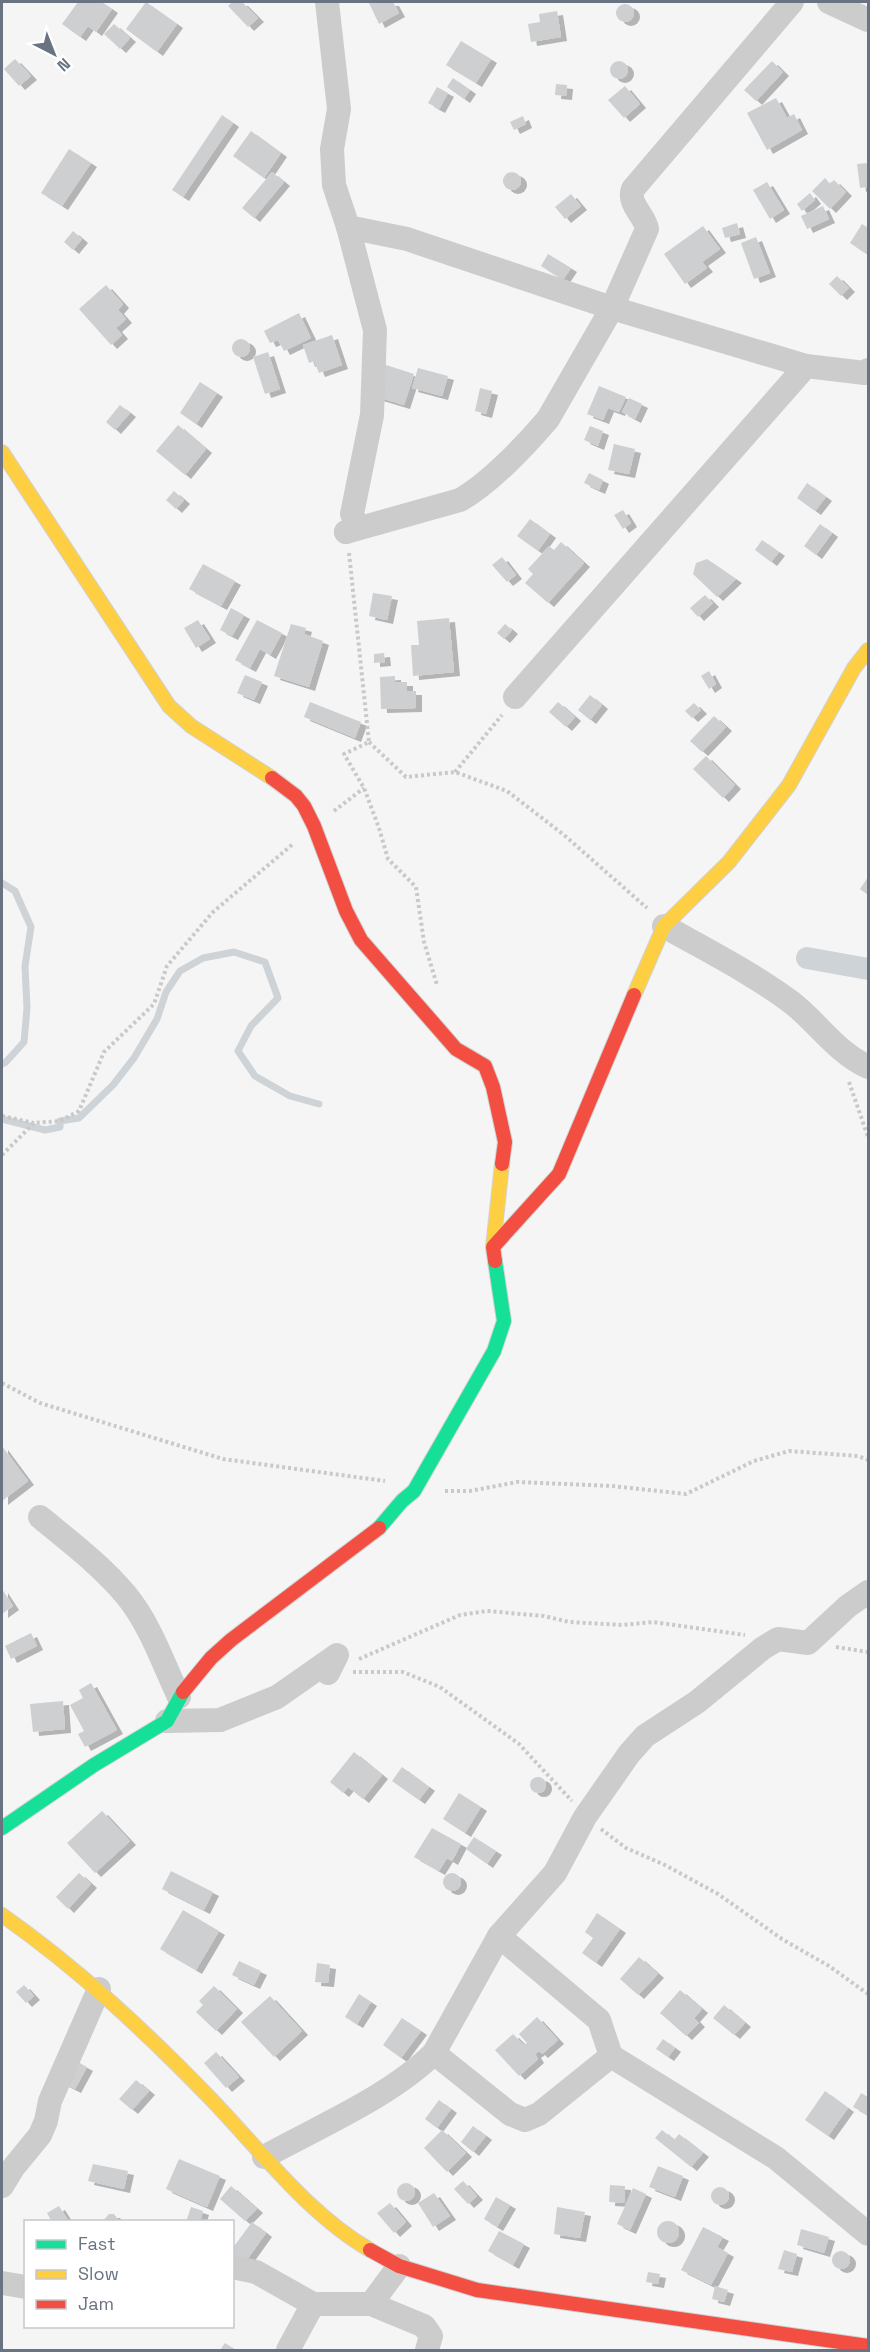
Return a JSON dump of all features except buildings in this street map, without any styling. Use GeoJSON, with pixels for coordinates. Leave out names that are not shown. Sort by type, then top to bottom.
{"type":"FeatureCollection","features":[{"type":"Feature","properties":{"kind":"street"},"geometry":{"type":"LineString","coordinates":[[327,2],[339,109],[332,149],[334,185],[348,227],[375,330],[372,415],[352,514],[357,526],[346,531]]}},
{"type":"Feature","properties":{"kind":"street"},"geometry":{"type":"LineString","coordinates":[[346,531],[442,507],[476,492],[536,434],[548,419],[612,308],[647,229],[632,201],[633,189],[792,2]]}},
{"type":"Feature","properties":{"kind":"street"},"geometry":{"type":"LineString","coordinates":[[829,2],[868,20]]}},
{"type":"Feature","properties":{"kind":"street"},"geometry":{"type":"LineString","coordinates":[[348,227],[407,239],[612,308],[806,366],[867,372]]}},
{"type":"Feature","properties":{"kind":"street"},"geometry":{"type":"LineString","coordinates":[[516,697],[806,366]]}},
{"type":"Feature","properties":{"kind":"street"},"geometry":{"type":"LineString","coordinates":[[2,452],[170,706],[190,726],[280,783],[304,806],[314,826],[346,911],[361,940],[456,1049],[485,1066],[496,1096],[506,1142],[493,1247],[504,1321],[494,1351],[414,1491],[383,1525],[231,1640],[212,1658],[179,1697],[167,1721]]}},
{"type":"Feature","properties":{"kind":"street"},"geometry":{"type":"LineString","coordinates":[[493,1247],[559,1174],[597,1079],[664,926],[729,862],[789,785],[854,668],[868,650]]}},
{"type":"Feature","properties":{"kind":"street"},"geometry":{"type":"LineString","coordinates":[[664,926],[776,991],[804,1012],[830,1040],[859,1063],[868,1067]]}},
{"type":"Feature","properties":{"kind":"street"},"geometry":{"type":"LineString","coordinates":[[40,1517],[106,1574],[127,1596],[153,1640],[179,1697]]}},
{"type":"Feature","properties":{"kind":"street"},"geometry":{"type":"LineString","coordinates":[[264,2157],[387,2089],[421,2067],[434,2053],[499,1936],[555,1873],[585,1817],[629,1754],[645,1736],[690,1708],[778,1639],[808,1643],[848,1606],[868,1592]]}},
{"type":"Feature","properties":{"kind":"street"},"geometry":{"type":"LineString","coordinates":[[2,1828],[94,1765],[167,1721],[220,1720],[276,1696],[337,1655],[328,1673]]}},
{"type":"Feature","properties":{"kind":"street"},"geometry":{"type":"LineString","coordinates":[[2,1915],[45,1945],[99,1989],[211,2099],[264,2157],[322,2214],[357,2242],[399,2266],[477,2290],[868,2346]]}},
{"type":"Feature","properties":{"kind":"street"},"geometry":{"type":"LineString","coordinates":[[499,1936],[599,2020],[611,2056],[762,2148],[868,2234]]}},
{"type":"Feature","properties":{"kind":"street"},"geometry":{"type":"LineString","coordinates":[[2,2186],[13,2168],[40,2135],[46,2121],[50,2101],[99,1989]]}},
{"type":"Feature","properties":{"kind":"street"},"geometry":{"type":"LineString","coordinates":[[434,2053],[510,2114],[525,2120],[539,2114],[611,2056]]}},
{"type":"Feature","properties":{"kind":"street"},"geometry":{"type":"LineString","coordinates":[[370,2304],[399,2266]]}},
{"type":"Feature","properties":{"kind":"street"},"geometry":{"type":"LineString","coordinates":[[234,2267],[256,2272],[313,2304],[370,2304],[424,2326],[431,2336],[427,2350]]}},
{"type":"Feature","properties":{"kind":"street"},"geometry":{"type":"LineString","coordinates":[[2,2283],[24,2288]]}},
{"type":"Feature","properties":{"kind":"street"},"geometry":{"type":"LineString","coordinates":[[288,2350],[313,2304]]}},
{"type":"Feature","properties":{"kind":"path"},"geometry":{"type":"LineString","coordinates":[[346,531],[369,742],[406,777],[455,772],[507,791],[564,835],[639,900],[664,926]]}},
{"type":"Feature","properties":{"kind":"path"},"geometry":{"type":"LineString","coordinates":[[455,772],[516,697]]}},
{"type":"Feature","properties":{"kind":"path"},"geometry":{"type":"LineString","coordinates":[[369,742],[344,754],[364,788],[388,859],[416,887],[424,942],[440,995]]}},
{"type":"Feature","properties":{"kind":"path"},"geometry":{"type":"LineString","coordinates":[[2,1116],[34,1123],[60,1121],[79,1111],[104,1052],[154,1004],[167,966],[213,912],[314,826],[364,788]]}},
{"type":"Feature","properties":{"kind":"path"},"geometry":{"type":"LineString","coordinates":[[849,1081],[868,1137]]}},
{"type":"Feature","properties":{"kind":"path"},"geometry":{"type":"LineString","coordinates":[[2,1155],[34,1123]]}},
{"type":"Feature","properties":{"kind":"path"},"geometry":{"type":"LineString","coordinates":[[328,1673],[460,1615],[487,1611],[544,1616],[569,1622],[623,1625],[653,1622],[753,1636]]}},
{"type":"Feature","properties":{"kind":"path"},"geometry":{"type":"LineString","coordinates":[[808,1643],[868,1652]]}},
{"type":"Feature","properties":{"kind":"waterway"},"geometry":{"type":"LineString","coordinates":[[2,883],[15,891],[31,927],[25,966],[27,1008],[24,1042],[2,1064]]}},
{"type":"Feature","properties":{"kind":"waterway"},"geometry":{"type":"LineString","coordinates":[[2,1119],[45,1130],[60,1127],[60,1121],[79,1118],[113,1085],[134,1058],[157,1019],[166,992],[180,971],[203,958],[234,952],[265,962],[278,998],[251,1026],[238,1051],[255,1076],[290,1096],[319,1104]]}},
{"type":"Feature","properties":{"kind":"waterway"},"geometry":{"type":"LineString","coordinates":[[807,958],[868,969]]}},
{"type":"Feature","properties":{"kind":"traffic: fast"},"geometry":{"type":"LineString","coordinates":[[379,1528],[402,1501],[414,1491],[494,1351],[504,1321],[495,1261]]}},
{"type":"Feature","properties":{"kind":"traffic: fast"},"geometry":{"type":"LineString","coordinates":[[2,1828],[94,1765],[167,1721],[183,1692]]}},
{"type":"Feature","properties":{"kind":"traffic: slow"},"geometry":{"type":"LineString","coordinates":[[2,452],[169,706],[191,726],[272,778]]}},
{"type":"Feature","properties":{"kind":"traffic: slow"},"geometry":{"type":"LineString","coordinates":[[634,995],[664,926],[729,862],[789,785],[854,668],[868,650]]}},
{"type":"Feature","properties":{"kind":"traffic: slow"},"geometry":{"type":"LineString","coordinates":[[493,1247],[502,1164]]}},
{"type":"Feature","properties":{"kind":"traffic: slow"},"geometry":{"type":"LineString","coordinates":[[2,1915],[58,1957],[111,2002],[187,2074],[305,2200],[347,2235],[370,2250]]}},
{"type":"Feature","properties":{"kind":"traffic: jam"},"geometry":{"type":"LineString","coordinates":[[272,778],[296,796],[304,806],[314,826],[346,911],[361,940],[456,1049],[485,1066],[493,1087],[505,1142],[502,1164]]}},
{"type":"Feature","properties":{"kind":"traffic: jam"},"geometry":{"type":"LineString","coordinates":[[495,1261],[493,1247],[559,1174],[634,995]]}},
{"type":"Feature","properties":{"kind":"traffic: jam"},"geometry":{"type":"LineString","coordinates":[[183,1692],[211,1658],[231,1640],[379,1528]]}},
{"type":"Feature","properties":{"kind":"traffic: jam"},"geometry":{"type":"LineString","coordinates":[[370,2250],[399,2266],[477,2290],[868,2346]]}}]}
